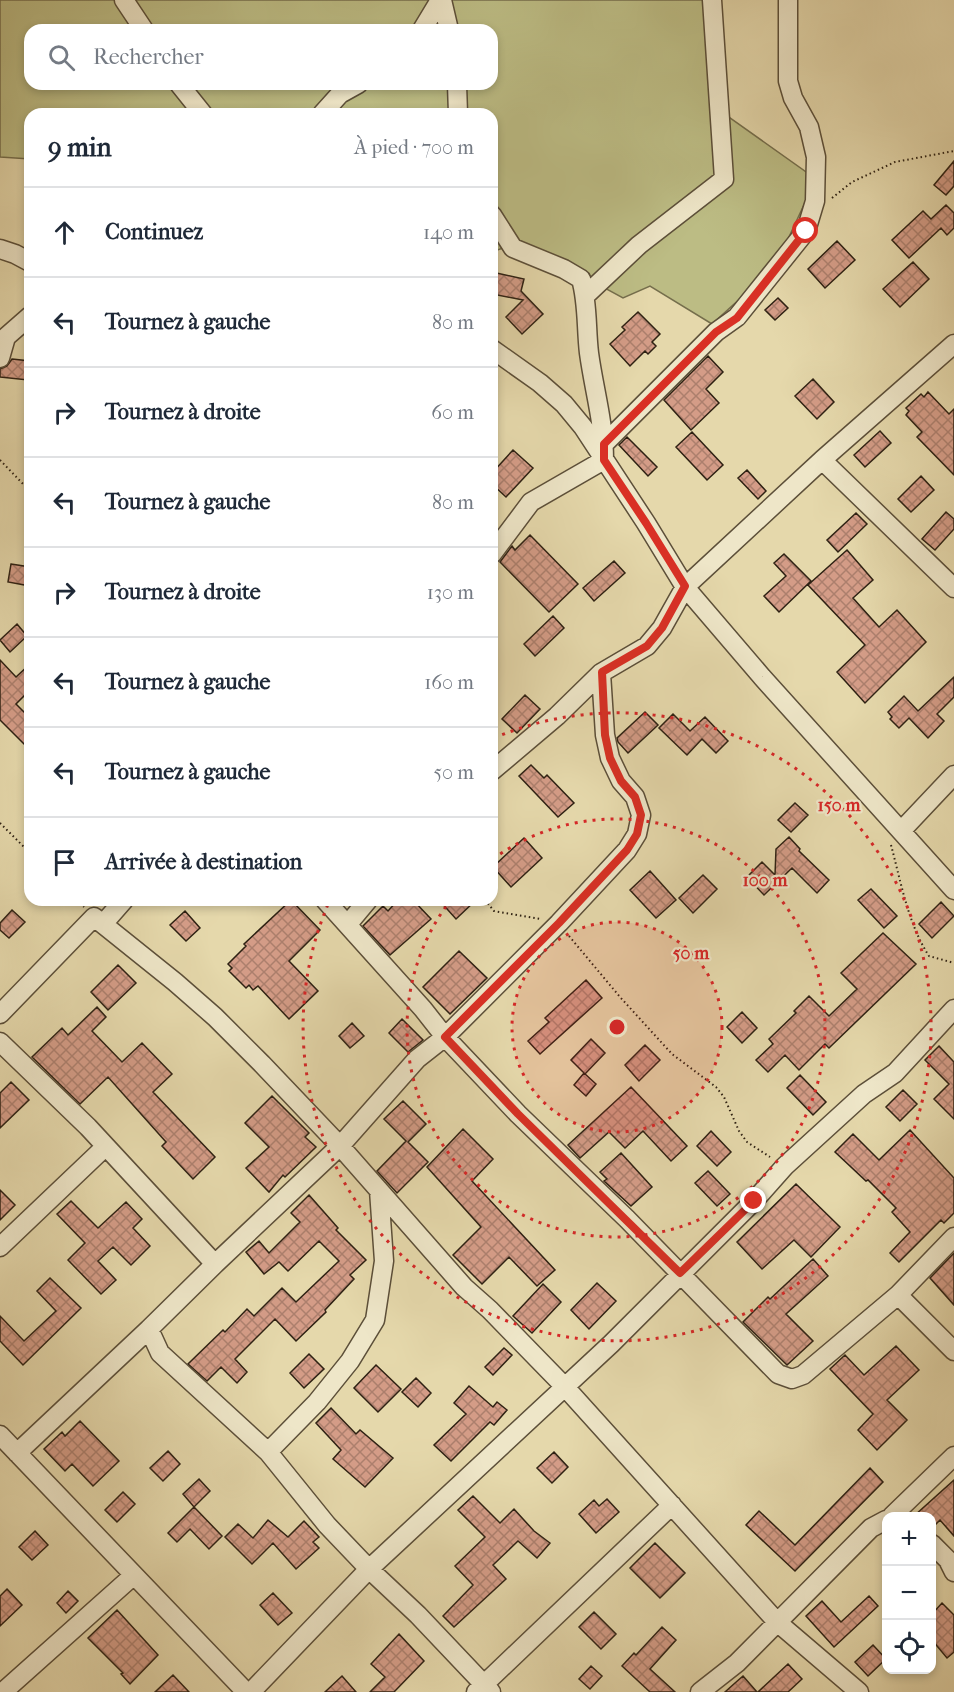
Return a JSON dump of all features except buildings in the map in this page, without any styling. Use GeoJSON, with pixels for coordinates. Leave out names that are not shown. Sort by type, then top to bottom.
{"type":"FeatureCollection","features":[{"type":"Feature","properties":{"kind":"street"},"geometry":{"type":"LineString","coordinates":[[124,0],[140,24]]}},
{"type":"Feature","properties":{"kind":"street"},"geometry":{"type":"LineString","coordinates":[[426,24],[441,0]]}},
{"type":"Feature","properties":{"kind":"street"},"geometry":{"type":"LineString","coordinates":[[441,0],[447,24]]}},
{"type":"Feature","properties":{"kind":"street"},"geometry":{"type":"LineString","coordinates":[[586,295],[639,245],[724,179],[712,0]]}},
{"type":"Feature","properties":{"kind":"street"},"geometry":{"type":"LineString","coordinates":[[498,546],[531,502],[604,452],[716,332],[737,318],[806,231],[815,201],[816,157],[809,127],[793,98],[788,81],[788,0]]}},
{"type":"Feature","properties":{"kind":"street"},"geometry":{"type":"LineString","coordinates":[[184,90],[198,108]]}},
{"type":"Feature","properties":{"kind":"street"},"geometry":{"type":"LineString","coordinates":[[327,108],[347,90]]}},
{"type":"Feature","properties":{"kind":"street"},"geometry":{"type":"LineString","coordinates":[[457,90],[458,108]]}},
{"type":"Feature","properties":{"kind":"street"},"geometry":{"type":"LineString","coordinates":[[498,224],[513,248],[564,269],[581,279],[586,295],[589,353],[604,433],[604,452]]}},
{"type":"Feature","properties":{"kind":"street"},"geometry":{"type":"LineString","coordinates":[[0,249],[24,259]]}},
{"type":"Feature","properties":{"kind":"street"},"geometry":{"type":"LineString","coordinates":[[0,358],[6,337],[24,321]]}},
{"type":"Feature","properties":{"kind":"street"},"geometry":{"type":"LineString","coordinates":[[498,766],[557,716],[602,672],[647,646],[662,628],[685,586],[822,460],[954,344]]}},
{"type":"Feature","properties":{"kind":"street"},"geometry":{"type":"LineString","coordinates":[[498,353],[540,383],[564,404],[604,452],[685,586],[896,836],[954,890]]}},
{"type":"Feature","properties":{"kind":"street"},"geometry":{"type":"LineString","coordinates":[[822,460],[954,588]]}},
{"type":"Feature","properties":{"kind":"street"},"geometry":{"type":"LineString","coordinates":[[18,1453],[340,1146],[417,1059],[445,1037],[559,923],[627,850],[637,834],[641,815],[635,797],[621,781],[610,758],[605,735],[602,672]]}},
{"type":"Feature","properties":{"kind":"street"},"geometry":{"type":"LineString","coordinates":[[896,836],[954,775]]}},
{"type":"Feature","properties":{"kind":"street"},"geometry":{"type":"LineString","coordinates":[[103,924],[119,906]]}},
{"type":"Feature","properties":{"kind":"street"},"geometry":{"type":"LineString","coordinates":[[332,906],[445,1037],[518,1114],[680,1273],[778,1374],[792,1378],[803,1375],[898,1295],[954,1236]]}},
{"type":"Feature","properties":{"kind":"street"},"geometry":{"type":"LineString","coordinates":[[348,924],[363,906]]}},
{"type":"Feature","properties":{"kind":"street"},"geometry":{"type":"LineString","coordinates":[[0,1014],[94,917],[103,924],[215,1017],[340,1146],[464,1287],[490,1310],[565,1387],[777,1622],[859,1692]]}},
{"type":"Feature","properties":{"kind":"street"},"geometry":{"type":"LineString","coordinates":[[251,1692],[369,1569],[611,1344],[680,1273],[739,1217],[785,1166],[864,1094],[896,1073],[954,1009]]}},
{"type":"Feature","properties":{"kind":"street"},"geometry":{"type":"LineString","coordinates":[[0,1042],[71,1110],[215,1263]]}},
{"type":"Feature","properties":{"kind":"street"},"geometry":{"type":"LineString","coordinates":[[0,1246],[105,1147]]}},
{"type":"Feature","properties":{"kind":"street"},"geometry":{"type":"LineString","coordinates":[[267,1452],[317,1402],[350,1361],[375,1320],[384,1261],[379,1190]]}},
{"type":"Feature","properties":{"kind":"street"},"geometry":{"type":"LineString","coordinates":[[898,1295],[954,1351]]}},
{"type":"Feature","properties":{"kind":"street"},"geometry":{"type":"LineString","coordinates":[[149,1329],[160,1353],[267,1452],[327,1525],[417,1615],[483,1690],[672,1505]]}},
{"type":"Feature","properties":{"kind":"street"},"geometry":{"type":"LineString","coordinates":[[0,1435],[246,1692]]}},
{"type":"Feature","properties":{"kind":"street"},"geometry":{"type":"LineString","coordinates":[[896,1512],[954,1456]]}},
{"type":"Feature","properties":{"kind":"street"},"geometry":{"type":"LineString","coordinates":[[700,1692],[737,1663],[871,1528],[882,1522]]}},
{"type":"Feature","properties":{"kind":"street"},"geometry":{"type":"LineString","coordinates":[[936,1548],[948,1560],[954,1572]]}},
{"type":"Feature","properties":{"kind":"street"},"geometry":{"type":"LineString","coordinates":[[6,1687],[134,1575]]}},
{"type":"Feature","properties":{"kind":"path"},"geometry":{"type":"LineString","coordinates":[[811,215],[852,182],[895,162],[954,151]]}},
{"type":"Feature","properties":{"kind":"path"},"geometry":{"type":"LineString","coordinates":[[0,460],[24,485]]}},
{"type":"Feature","properties":{"kind":"path"},"geometry":{"type":"LineString","coordinates":[[0,823],[24,847]]}},
{"type":"Feature","properties":{"kind":"path"},"geometry":{"type":"LineString","coordinates":[[896,836],[915,930],[929,956],[954,963]]}},
{"type":"Feature","properties":{"kind":"path"},"geometry":{"type":"LineString","coordinates":[[490,906],[494,911],[559,923],[620,997],[672,1054],[716,1087],[724,1097],[739,1131],[747,1142],[785,1166]]}},
{"type":"Feature","properties":{"kind":"green space"},"geometry":{"type":"Polygon","coordinates":[[[0,0],[712,0],[712,105],[816,179],[775,267],[712,324],[650,286],[623,298],[520,242],[498,250],[498,108],[24,108],[24,159],[0,157],[0,0]]]}},
{"type":"Feature","properties":{"kind":"route"},"geometry":{"type":"LineString","coordinates":[[754,1201],[680,1273],[518,1114],[445,1037],[559,923],[627,850],[637,834],[641,815],[635,797],[621,781],[610,758],[605,735],[602,672],[647,646],[662,628],[685,586],[604,460],[604,444],[716,332],[737,318],[806,231]]}}]}
